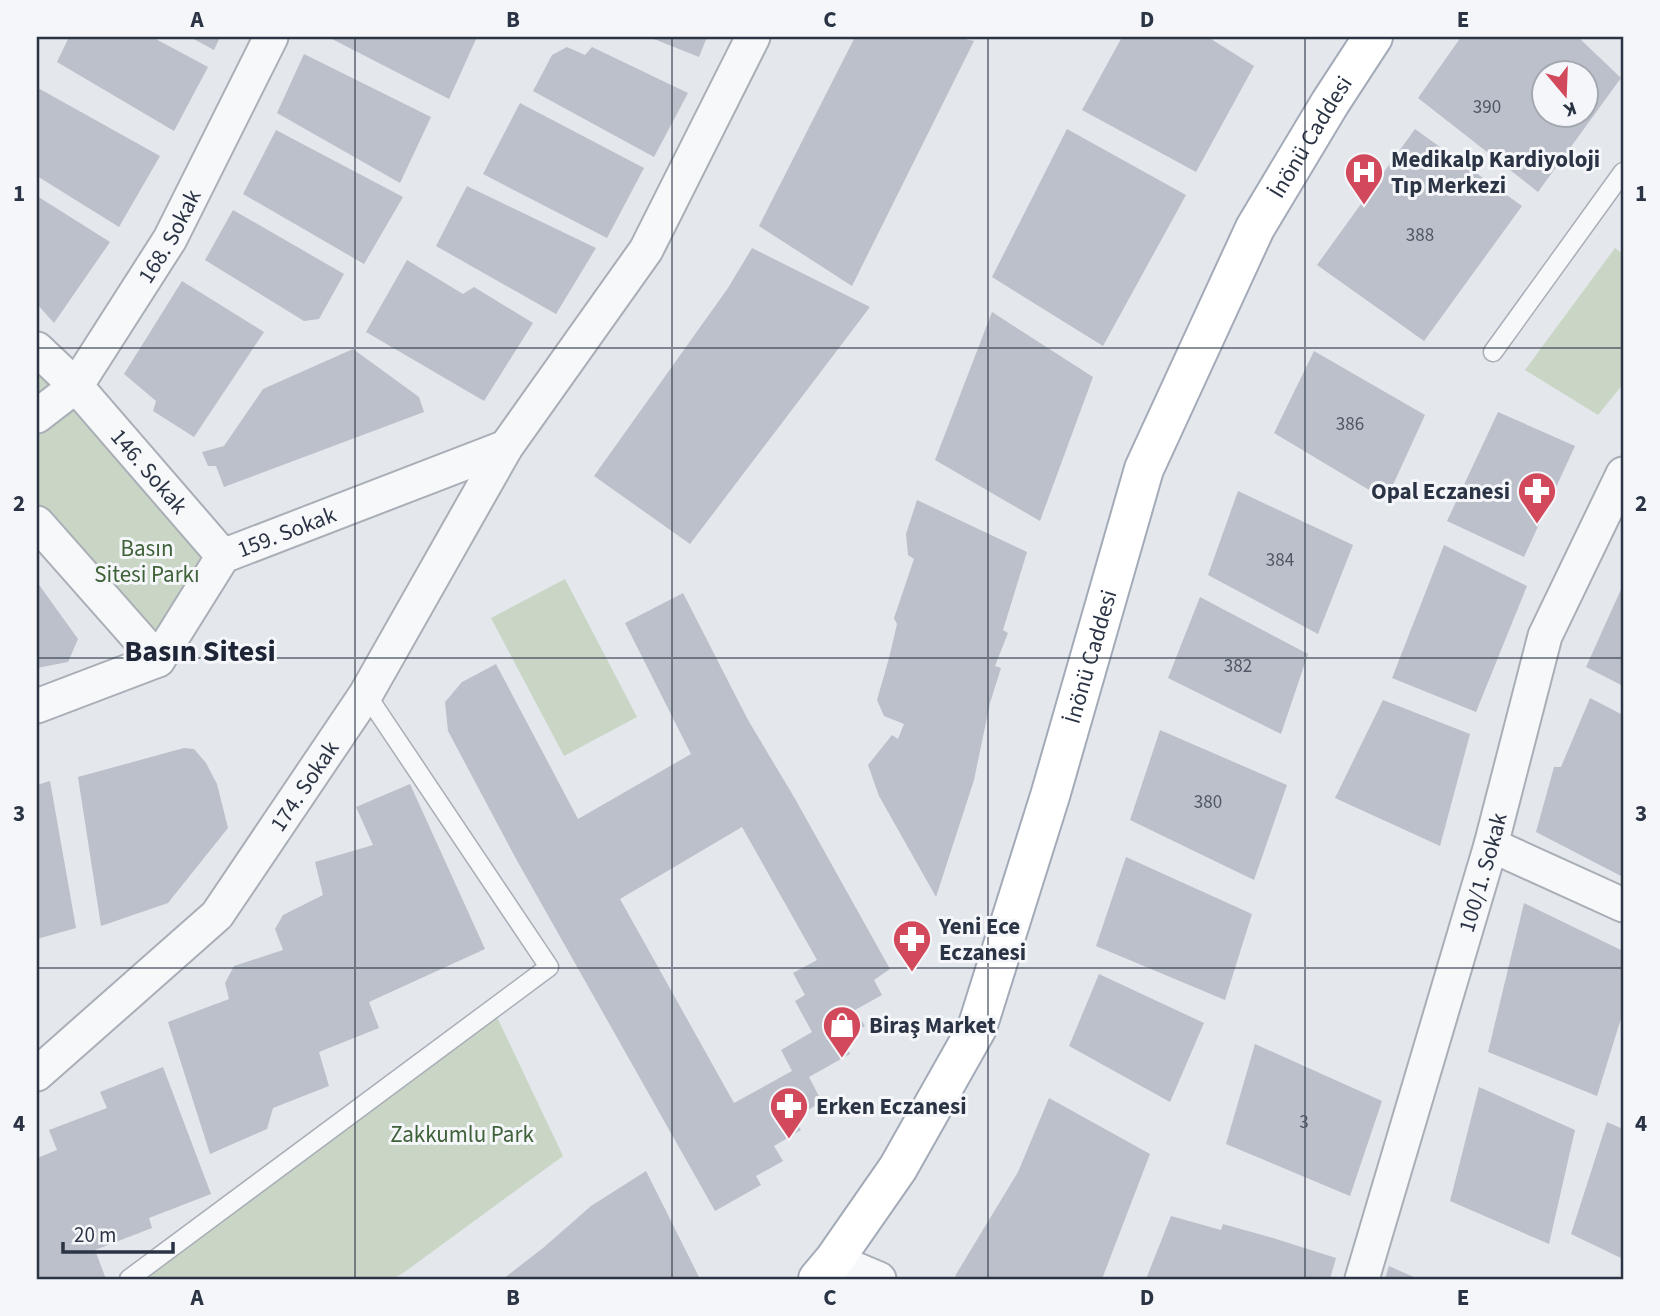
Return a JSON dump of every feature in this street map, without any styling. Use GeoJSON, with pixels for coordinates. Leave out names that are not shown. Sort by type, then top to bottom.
{"type":"FeatureCollection","features":[{"type":"Feature","properties":{"kind":"main road","name":"İnönü Caddesi"},"geometry":{"type":"LineString","coordinates":[[826,1270],[898,1168],[977,1028],[1050,796],[1144,469],[1255,228],[1373,37]]}},
{"type":"Feature","properties":{"kind":"street","name":"168. Sokak"},"geometry":{"type":"LineString","coordinates":[[37,416],[76,386],[170,239],[271,37]]}},
{"type":"Feature","properties":{"kind":"street","name":"174. Sokak"},"geometry":{"type":"LineString","coordinates":[[37,1074],[217,915],[366,694],[506,447],[646,250],[753,37]]}},
{"type":"Feature","properties":{"kind":"street","name":"146. Sokak"},"geometry":{"type":"LineString","coordinates":[[37,349],[76,386],[223,556]]}},
{"type":"Feature","properties":{"kind":"street","name":"159. Sokak"},"geometry":{"type":"LineString","coordinates":[[158,660],[223,556],[506,447]]}},
{"type":"Feature","properties":{"kind":"street","name":"100/1. Sokak"},"geometry":{"type":"LineString","coordinates":[[1362,1279],[1491,845],[1545,636],[1623,474]]}},
{"type":"Feature","properties":{"kind":"street"},"geometry":{"type":"LineString","coordinates":[[37,523],[158,660],[37,706]]}},
{"type":"Feature","properties":{"kind":"street"},"geometry":{"type":"LineString","coordinates":[[1491,845],[1623,905]]}},
{"type":"Feature","properties":{"kind":"street"},"geometry":{"type":"LineString","coordinates":[[826,1270],[879,1279]]}},
{"type":"Feature","properties":{"kind":"lane"},"geometry":{"type":"LineString","coordinates":[[1493,352],[1623,172]]}},
{"type":"Feature","properties":{"kind":"lane"},"geometry":{"type":"LineString","coordinates":[[129,1279],[549,967],[366,694]]}},
{"type":"Feature","properties":{"kind":"green space"},"geometry":{"type":"Polygon","coordinates":[[[1615,248],[1623,254],[1623,384],[1598,415],[1525,370],[1615,248]]]}},
{"type":"Feature","properties":{"kind":"green space","name":"Basın Sitesi Parkı"},"geometry":{"type":"Polygon","coordinates":[[[37,368],[223,556],[158,660],[37,523],[37,368]]]}},
{"type":"Feature","properties":{"kind":"green space"},"geometry":{"type":"Polygon","coordinates":[[[565,579],[637,717],[564,756],[491,618],[565,579]]]}},
{"type":"Feature","properties":{"kind":"green space","name":"Zakkumlu Park"},"geometry":{"type":"Polygon","coordinates":[[[495,1013],[563,1156],[393,1279],[138,1279],[495,1013]]]}},
{"type":"Feature","properties":{"kind":"building"},"geometry":{"type":"Polygon","coordinates":[[[69,37],[152,37],[208,67],[174,131],[57,62],[69,37]]]}},
{"type":"Feature","properties":{"kind":"building"},"geometry":{"type":"Polygon","coordinates":[[[190,37],[220,37],[214,50],[190,37]]]}},
{"type":"Feature","properties":{"kind":"building"},"geometry":{"type":"Polygon","coordinates":[[[328,37],[477,37],[449,99],[328,37]]]}},
{"type":"Feature","properties":{"kind":"building"},"geometry":{"type":"Polygon","coordinates":[[[649,37],[707,37],[699,57],[649,37]]]}},
{"type":"Feature","properties":{"kind":"building"},"geometry":{"type":"Polygon","coordinates":[[[855,37],[957,37],[974,41],[852,286],[759,226],[855,37]]]}},
{"type":"Feature","properties":{"kind":"building"},"geometry":{"type":"Polygon","coordinates":[[[1122,37],[1211,39],[1254,66],[1196,172],[1082,110],[1122,37]]]}},
{"type":"Feature","properties":{"kind":"building"},"geometry":{"type":"Polygon","coordinates":[[[1461,37],[1578,37],[1621,78],[1600,107],[1600,60],[1530,60],[1530,130],[1583,130],[1538,192],[1418,98],[1461,37]]]}},
{"type":"Feature","properties":{"kind":"building"},"geometry":{"type":"Polygon","coordinates":[[[567,47],[585,55],[592,47],[688,93],[654,157],[533,91],[552,55],[567,47]]]}},
{"type":"Feature","properties":{"kind":"building"},"geometry":{"type":"Polygon","coordinates":[[[304,54],[431,117],[400,183],[277,113],[304,54]]]}},
{"type":"Feature","properties":{"kind":"building"},"geometry":{"type":"Polygon","coordinates":[[[38,88],[160,156],[119,227],[37,176],[38,88]]]}},
{"type":"Feature","properties":{"kind":"building"},"geometry":{"type":"Polygon","coordinates":[[[520,103],[644,168],[607,238],[483,174],[520,103]]]}},
{"type":"Feature","properties":{"kind":"building"},"geometry":{"type":"Polygon","coordinates":[[[1067,129],[1186,195],[1103,346],[992,277],[1067,129]]]}},
{"type":"Feature","properties":{"kind":"building"},"geometry":{"type":"Polygon","coordinates":[[[1415,129],[1522,206],[1424,341],[1317,265],[1415,129]]]}},
{"type":"Feature","properties":{"kind":"building"},"geometry":{"type":"Polygon","coordinates":[[[276,130],[403,197],[364,264],[243,194],[276,130]]]}},
{"type":"Feature","properties":{"kind":"building"},"geometry":{"type":"Polygon","coordinates":[[[467,186],[596,248],[556,314],[436,246],[467,186]]]}},
{"type":"Feature","properties":{"kind":"building"},"geometry":{"type":"Polygon","coordinates":[[[37,196],[110,242],[54,323],[37,304],[37,196]]]}},
{"type":"Feature","properties":{"kind":"building"},"geometry":{"type":"Polygon","coordinates":[[[233,210],[344,274],[319,319],[304,321],[205,260],[233,210]]]}},
{"type":"Feature","properties":{"kind":"building"},"geometry":{"type":"Polygon","coordinates":[[[752,248],[870,307],[690,544],[594,476],[728,288],[752,248]]]}},
{"type":"Feature","properties":{"kind":"building"},"geometry":{"type":"Polygon","coordinates":[[[407,260],[463,294],[474,287],[533,323],[484,401],[366,332],[407,260]]]}},
{"type":"Feature","properties":{"kind":"building"},"geometry":{"type":"Polygon","coordinates":[[[182,281],[264,332],[194,437],[153,411],[156,401],[124,374],[182,281]]]}},
{"type":"Feature","properties":{"kind":"building"},"geometry":{"type":"Polygon","coordinates":[[[992,312],[1093,377],[1040,521],[935,460],[992,312]]]}},
{"type":"Feature","properties":{"kind":"building"},"geometry":{"type":"Polygon","coordinates":[[[353,349],[419,397],[424,412],[224,487],[216,466],[208,466],[202,452],[224,446],[263,389],[353,349]]]}},
{"type":"Feature","properties":{"kind":"building"},"geometry":{"type":"Polygon","coordinates":[[[1314,351],[1425,415],[1386,500],[1274,433],[1314,351]]]}},
{"type":"Feature","properties":{"kind":"building"},"geometry":{"type":"Polygon","coordinates":[[[1498,412],[1575,446],[1524,557],[1447,521],[1498,412]]]}},
{"type":"Feature","properties":{"kind":"building"},"geometry":{"type":"Polygon","coordinates":[[[1238,491],[1353,545],[1318,634],[1208,575],[1238,491]]]}},
{"type":"Feature","properties":{"kind":"building"},"geometry":{"type":"Polygon","coordinates":[[[917,500],[1027,552],[1003,630],[1008,633],[995,666],[1001,668],[990,703],[974,780],[936,897],[879,796],[868,765],[892,735],[898,739],[904,724],[884,716],[877,700],[897,624],[894,618],[914,559],[908,555],[906,534],[917,500]]]}},
{"type":"Feature","properties":{"kind":"building"},"geometry":{"type":"Polygon","coordinates":[[[1444,545],[1527,586],[1476,712],[1392,678],[1444,545]]]}},
{"type":"Feature","properties":{"kind":"building"},"geometry":{"type":"Polygon","coordinates":[[[37,582],[78,639],[68,662],[37,668],[37,582]]]}},
{"type":"Feature","properties":{"kind":"building"},"geometry":{"type":"Polygon","coordinates":[[[1623,585],[1623,686],[1586,667],[1623,585]]]}},
{"type":"Feature","properties":{"kind":"building"},"geometry":{"type":"Polygon","coordinates":[[[683,593],[748,720],[890,969],[874,980],[882,995],[855,1010],[865,1026],[842,1039],[850,1054],[809,1077],[822,1102],[794,1118],[801,1130],[774,1146],[783,1161],[756,1176],[761,1185],[715,1211],[515,857],[448,731],[445,702],[462,682],[496,664],[578,819],[691,754],[625,623],[683,593]],[[742,827],[620,899],[734,1103],[792,1071],[781,1050],[812,1032],[795,1001],[805,995],[793,973],[817,960],[742,827]]]}},
{"type":"Feature","properties":{"kind":"building"},"geometry":{"type":"Polygon","coordinates":[[[1200,597],[1308,654],[1281,734],[1168,678],[1200,597]]]}},
{"type":"Feature","properties":{"kind":"building"},"geometry":{"type":"Polygon","coordinates":[[[1590,698],[1623,715],[1623,877],[1536,832],[1554,767],[1561,767],[1590,698]]]}},
{"type":"Feature","properties":{"kind":"building"},"geometry":{"type":"Polygon","coordinates":[[[1383,700],[1470,734],[1440,846],[1335,798],[1383,700]]]}},
{"type":"Feature","properties":{"kind":"building"},"geometry":{"type":"Polygon","coordinates":[[[1160,730],[1287,785],[1254,880],[1130,820],[1160,730]]]}},
{"type":"Feature","properties":{"kind":"building"},"geometry":{"type":"Polygon","coordinates":[[[184,748],[194,749],[206,763],[217,784],[228,828],[168,903],[101,926],[78,777],[184,748]]]}},
{"type":"Feature","properties":{"kind":"building"},"geometry":{"type":"Polygon","coordinates":[[[50,781],[76,928],[37,939],[37,785],[50,781]]]}},
{"type":"Feature","properties":{"kind":"building"},"geometry":{"type":"Polygon","coordinates":[[[410,784],[485,949],[369,1002],[379,1028],[319,1052],[329,1086],[273,1108],[267,1129],[210,1154],[168,1022],[229,999],[225,983],[234,966],[283,950],[275,929],[283,915],[323,895],[315,862],[373,845],[356,807],[410,784]]]}},
{"type":"Feature","properties":{"kind":"building"},"geometry":{"type":"Polygon","coordinates":[[[1126,857],[1252,914],[1225,1000],[1096,946],[1126,857]]]}},
{"type":"Feature","properties":{"kind":"building"},"geometry":{"type":"Polygon","coordinates":[[[1524,903],[1623,951],[1623,1012],[1597,1096],[1488,1052],[1524,903]]]}},
{"type":"Feature","properties":{"kind":"building"},"geometry":{"type":"Polygon","coordinates":[[[1099,974],[1204,1023],[1170,1102],[1069,1046],[1099,974]]]}},
{"type":"Feature","properties":{"kind":"building"},"geometry":{"type":"Polygon","coordinates":[[[1255,1044],[1382,1101],[1350,1196],[1226,1144],[1255,1044]]]}},
{"type":"Feature","properties":{"kind":"building"},"geometry":{"type":"Polygon","coordinates":[[[163,1067],[211,1194],[149,1218],[152,1228],[95,1250],[106,1279],[37,1279],[37,1158],[57,1150],[49,1130],[107,1108],[100,1092],[163,1067]]]}},
{"type":"Feature","properties":{"kind":"building"},"geometry":{"type":"Polygon","coordinates":[[[1479,1087],[1575,1130],[1549,1244],[1450,1201],[1479,1087]]]}},
{"type":"Feature","properties":{"kind":"building"},"geometry":{"type":"Polygon","coordinates":[[[1049,1098],[1150,1154],[1102,1279],[963,1279],[955,1276],[1018,1172],[1049,1098]]]}},
{"type":"Feature","properties":{"kind":"building"},"geometry":{"type":"Polygon","coordinates":[[[1607,1122],[1623,1129],[1623,1259],[1571,1234],[1607,1122]]]}},
{"type":"Feature","properties":{"kind":"building"},"geometry":{"type":"Polygon","coordinates":[[[646,1171],[700,1279],[503,1279],[591,1206],[646,1171]]]}},
{"type":"Feature","properties":{"kind":"building"},"geometry":{"type":"Polygon","coordinates":[[[1171,1216],[1221,1230],[1223,1224],[1336,1258],[1330,1279],[1146,1279],[1171,1216]]]}},
{"type":"Feature","properties":{"kind":"building"},"geometry":{"type":"Polygon","coordinates":[[[1389,1266],[1418,1279],[1385,1279],[1389,1266]]]}},
{"type":"Feature","properties":{"kind":"place","name":"Medikalp Kardiyoloji Tıp Merkezi"},"geometry":{"type":"Point","coordinates":[1364,206]}},
{"type":"Feature","properties":{"kind":"place","name":"Opal Eczanesi"},"geometry":{"type":"Point","coordinates":[1537,525]}},
{"type":"Feature","properties":{"kind":"place","name":"Yeni Ece Eczanesi"},"geometry":{"type":"Point","coordinates":[912,973]}},
{"type":"Feature","properties":{"kind":"place","name":"Biraş Market"},"geometry":{"type":"Point","coordinates":[842,1059]}},
{"type":"Feature","properties":{"kind":"place","name":"Erken Eczanesi"},"geometry":{"type":"Point","coordinates":[789,1140]}},
{"type":"Feature","properties":{"kind":"district","name":"Basın Sitesi"},"geometry":{"type":"Point","coordinates":[200,651]}}]}
